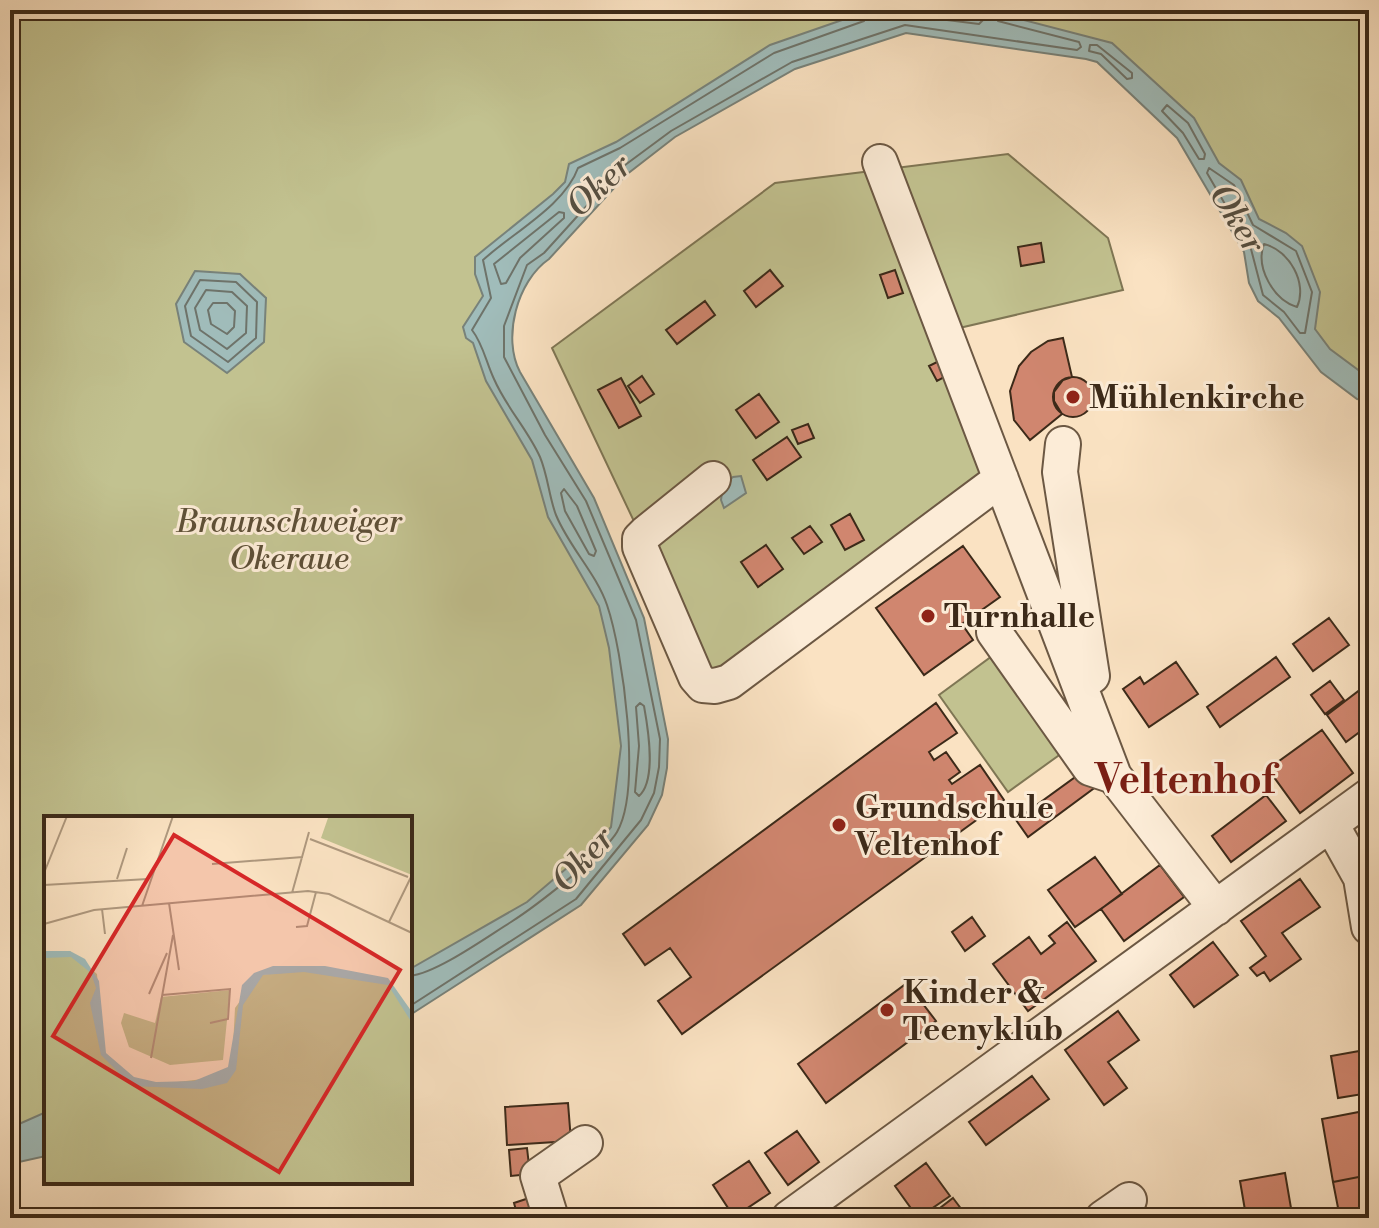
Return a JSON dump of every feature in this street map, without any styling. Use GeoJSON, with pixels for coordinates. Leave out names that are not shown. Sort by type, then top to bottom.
{"type":"FeatureCollection","features":[{"type":"Feature","properties":{"kind":"street"},"geometry":{"type":"LineString","coordinates":[[880,162],[1114,776],[1216,908]]}},
{"type":"Feature","properties":{"kind":"street"},"geometry":{"type":"LineString","coordinates":[[1063,444],[1060,472],[1088,659],[1118,755],[1114,776]]}},
{"type":"Feature","properties":{"kind":"street"},"geometry":{"type":"LineString","coordinates":[[713,479],[646,533],[640,547],[696,677],[703,685],[715,686],[729,682],[1001,479]]}},
{"type":"Feature","properties":{"kind":"street"},"geometry":{"type":"LineString","coordinates":[[994,632],[1090,768],[1114,776]]}},
{"type":"Feature","properties":{"kind":"street"},"geometry":{"type":"LineString","coordinates":[[789,1218],[1369,796]]}},
{"type":"Feature","properties":{"kind":"street"},"geometry":{"type":"LineString","coordinates":[[1331,824],[1361,878],[1369,927]]}},
{"type":"Feature","properties":{"kind":"street"},"geometry":{"type":"LineString","coordinates":[[551,1218],[538,1176],[585,1143]]}},
{"type":"Feature","properties":{"kind":"green space","name":"Braunschweiger Okeraue"},"geometry":{"type":"Polygon","coordinates":[[[10,10],[1369,10],[1369,399],[1350,392],[1182,135],[1102,58],[911,24],[769,72],[635,157],[521,265],[496,348],[639,615],[620,830],[544,909],[412,989],[412,816],[44,816],[44,1124],[10,1137],[10,10]]]}},
{"type":"Feature","properties":{"kind":"green space"},"geometry":{"type":"Polygon","coordinates":[[[1008,154],[1108,238],[1123,290],[955,329],[1002,466],[710,682],[552,348],[775,183],[1008,154]]]}},
{"type":"Feature","properties":{"kind":"green space"},"geometry":{"type":"Polygon","coordinates":[[[999,651],[1069,748],[1008,792],[939,695],[999,651]]]}},
{"type":"Feature","properties":{"kind":"water","name":"Oker"},"geometry":{"type":"Polygon","coordinates":[[[871,10],[985,10],[1112,43],[1194,118],[1219,163],[1241,180],[1259,219],[1286,233],[1302,246],[1320,292],[1315,329],[1330,349],[1369,378],[1369,401],[1357,399],[1321,372],[1279,318],[1258,301],[1249,283],[1244,252],[1177,138],[1097,62],[906,33],[795,69],[675,137],[626,175],[528,281],[516,311],[512,343],[520,372],[594,498],[644,618],[668,739],[662,795],[648,825],[581,905],[412,1014],[412,968],[527,902],[611,827],[621,746],[609,648],[599,606],[548,517],[532,460],[486,381],[473,343],[466,338],[463,327],[483,296],[475,274],[475,257],[553,194],[565,182],[569,164],[616,142],[770,45],[871,10]]]}},
{"type":"Feature","properties":{"kind":"water"},"geometry":{"type":"Polygon","coordinates":[[[195,271],[240,274],[266,298],[264,342],[227,373],[184,342],[176,304],[195,271]]]}},
{"type":"Feature","properties":{"kind":"water"},"geometry":{"type":"Polygon","coordinates":[[[741,476],[746,493],[724,508],[721,500],[723,485],[733,477],[741,476]]]}},
{"type":"Feature","properties":{"kind":"water"},"geometry":{"type":"Polygon","coordinates":[[[44,1113],[44,1156],[10,1164],[10,1128],[44,1113]]]}},
{"type":"Feature","properties":{"kind":"building"},"geometry":{"type":"Polygon","coordinates":[[[1041,243],[1044,262],[1021,266],[1018,247],[1041,243]]]}},
{"type":"Feature","properties":{"kind":"building"},"geometry":{"type":"Polygon","coordinates":[[[770,270],[783,286],[756,307],[744,291],[770,270]]]}},
{"type":"Feature","properties":{"kind":"building"},"geometry":{"type":"Polygon","coordinates":[[[895,270],[903,293],[888,298],[880,275],[895,270]]]}},
{"type":"Feature","properties":{"kind":"building"},"geometry":{"type":"Polygon","coordinates":[[[705,301],[715,315],[677,344],[666,330],[705,301]]]}},
{"type":"Feature","properties":{"kind":"building"},"geometry":{"type":"Polygon","coordinates":[[[1063,338],[1072,377],[1063,380],[1054,392],[1054,401],[1062,414],[1030,440],[1014,420],[1010,391],[1019,366],[1031,352],[1048,341],[1063,338]]]}},
{"type":"Feature","properties":{"kind":"building"},"geometry":{"type":"Polygon","coordinates":[[[943,359],[950,374],[937,381],[929,366],[943,359]]]}},
{"type":"Feature","properties":{"kind":"building"},"geometry":{"type":"Polygon","coordinates":[[[642,376],[654,394],[640,403],[628,386],[642,376]]]}},
{"type":"Feature","properties":{"kind":"building","name":"Mühlenkirche"},"geometry":{"type":"Polygon","coordinates":[[[1073,377],[1087,383],[1093,397],[1087,411],[1073,417],[1059,411],[1053,397],[1059,383],[1073,377]]]}},
{"type":"Feature","properties":{"kind":"building"},"geometry":{"type":"Polygon","coordinates":[[[621,378],[641,416],[619,428],[598,390],[621,378]]]}},
{"type":"Feature","properties":{"kind":"building"},"geometry":{"type":"Polygon","coordinates":[[[759,394],[779,422],[756,438],[736,410],[759,394]]]}},
{"type":"Feature","properties":{"kind":"building"},"geometry":{"type":"Polygon","coordinates":[[[808,424],[814,438],[798,444],[792,430],[808,424]]]}},
{"type":"Feature","properties":{"kind":"building"},"geometry":{"type":"Polygon","coordinates":[[[787,437],[801,457],[767,480],[753,460],[787,437]]]}},
{"type":"Feature","properties":{"kind":"building"},"geometry":{"type":"Polygon","coordinates":[[[850,514],[864,540],[845,550],[831,525],[850,514]]]}},
{"type":"Feature","properties":{"kind":"building"},"geometry":{"type":"Polygon","coordinates":[[[810,526],[822,542],[804,554],[792,538],[810,526]]]}},
{"type":"Feature","properties":{"kind":"building"},"geometry":{"type":"Polygon","coordinates":[[[766,545],[783,569],[758,587],[741,562],[766,545]]]}},
{"type":"Feature","properties":{"kind":"building","name":"Turnhalle"},"geometry":{"type":"Polygon","coordinates":[[[963,546],[1000,597],[962,624],[973,640],[924,675],[876,608],[963,546]]]}},
{"type":"Feature","properties":{"kind":"building"},"geometry":{"type":"Polygon","coordinates":[[[1329,618],[1349,645],[1313,671],[1293,644],[1329,618]]]}},
{"type":"Feature","properties":{"kind":"building"},"geometry":{"type":"Polygon","coordinates":[[[1276,657],[1290,677],[1220,727],[1207,707],[1276,657]]]}},
{"type":"Feature","properties":{"kind":"building"},"geometry":{"type":"Polygon","coordinates":[[[1176,662],[1198,694],[1149,727],[1123,689],[1140,677],[1144,684],[1176,662]]]}},
{"type":"Feature","properties":{"kind":"building"},"geometry":{"type":"Polygon","coordinates":[[[1330,681],[1344,700],[1325,714],[1311,695],[1330,681]]]}},
{"type":"Feature","properties":{"kind":"building"},"geometry":{"type":"Polygon","coordinates":[[[1361,689],[1369,700],[1369,725],[1346,742],[1327,715],[1361,689]]]}},
{"type":"Feature","properties":{"kind":"building"},"geometry":{"type":"Polygon","coordinates":[[[936,703],[957,733],[929,752],[934,760],[946,752],[960,772],[949,780],[952,784],[980,765],[1004,800],[682,1034],[658,1001],[691,977],[670,948],[645,965],[623,934],[936,703]]]}},
{"type":"Feature","properties":{"kind":"building"},"geometry":{"type":"Polygon","coordinates":[[[1322,730],[1353,773],[1300,813],[1268,769],[1322,730]]]}},
{"type":"Feature","properties":{"kind":"building"},"geometry":{"type":"Polygon","coordinates":[[[1085,770],[1097,786],[1028,837],[1016,820],[1085,770]]]}},
{"type":"Feature","properties":{"kind":"building"},"geometry":{"type":"Polygon","coordinates":[[[1266,795],[1286,821],[1231,862],[1212,836],[1266,795]]]}},
{"type":"Feature","properties":{"kind":"building"},"geometry":{"type":"Polygon","coordinates":[[[1095,857],[1122,894],[1075,927],[1048,890],[1095,857]]]}},
{"type":"Feature","properties":{"kind":"building"},"geometry":{"type":"Polygon","coordinates":[[[1160,865],[1184,897],[1124,941],[1101,909],[1160,865]]]}},
{"type":"Feature","properties":{"kind":"building"},"geometry":{"type":"Polygon","coordinates":[[[1300,879],[1320,907],[1282,933],[1301,959],[1270,981],[1264,972],[1257,976],[1250,968],[1266,956],[1241,921],[1300,879]]]}},
{"type":"Feature","properties":{"kind":"building"},"geometry":{"type":"Polygon","coordinates":[[[972,917],[985,936],[965,951],[952,932],[972,917]]]}},
{"type":"Feature","properties":{"kind":"building"},"geometry":{"type":"Polygon","coordinates":[[[1067,922],[1096,961],[1028,1011],[993,964],[1029,937],[1041,954],[1055,943],[1049,936],[1067,922]]]}},
{"type":"Feature","properties":{"kind":"building"},"geometry":{"type":"Polygon","coordinates":[[[1213,942],[1238,975],[1194,1007],[1170,975],[1213,942]]]}},
{"type":"Feature","properties":{"kind":"building"},"geometry":{"type":"Polygon","coordinates":[[[907,983],[936,1021],[826,1103],[798,1064],[907,983]]]}},
{"type":"Feature","properties":{"kind":"building"},"geometry":{"type":"Polygon","coordinates":[[[1118,1011],[1139,1040],[1108,1062],[1127,1088],[1104,1105],[1065,1050],[1118,1011]]]}},
{"type":"Feature","properties":{"kind":"building"},"geometry":{"type":"Polygon","coordinates":[[[1365,1050],[1369,1093],[1338,1098],[1331,1056],[1365,1050]]]}},
{"type":"Feature","properties":{"kind":"building"},"geometry":{"type":"Polygon","coordinates":[[[1032,1076],[1049,1099],[986,1145],[969,1122],[1032,1076]]]}},
{"type":"Feature","properties":{"kind":"building"},"geometry":{"type":"Polygon","coordinates":[[[568,1103],[571,1141],[507,1145],[505,1107],[568,1103]]]}},
{"type":"Feature","properties":{"kind":"building"},"geometry":{"type":"Polygon","coordinates":[[[1364,1111],[1369,1140],[1369,1175],[1333,1182],[1322,1119],[1364,1111]]]}},
{"type":"Feature","properties":{"kind":"building"},"geometry":{"type":"Polygon","coordinates":[[[797,1131],[819,1162],[788,1185],[765,1153],[797,1131]]]}},
{"type":"Feature","properties":{"kind":"building"},"geometry":{"type":"Polygon","coordinates":[[[527,1148],[530,1174],[511,1176],[509,1150],[527,1148]]]}},
{"type":"Feature","properties":{"kind":"building"},"geometry":{"type":"Polygon","coordinates":[[[749,1161],[770,1193],[734,1217],[713,1185],[749,1161]]]}},
{"type":"Feature","properties":{"kind":"building"},"geometry":{"type":"Polygon","coordinates":[[[926,1163],[950,1196],[918,1218],[895,1186],[926,1163]]]}},
{"type":"Feature","properties":{"kind":"building"},"geometry":{"type":"Polygon","coordinates":[[[1285,1173],[1291,1208],[1246,1216],[1240,1181],[1285,1173]]]}},
{"type":"Feature","properties":{"kind":"building"},"geometry":{"type":"Polygon","coordinates":[[[1369,1175],[1369,1218],[1340,1218],[1333,1182],[1369,1175]]]}},
{"type":"Feature","properties":{"kind":"building"},"geometry":{"type":"Polygon","coordinates":[[[532,1197],[539,1218],[518,1218],[514,1203],[532,1197]]]}},
{"type":"Feature","properties":{"kind":"building"},"geometry":{"type":"Polygon","coordinates":[[[953,1198],[968,1218],[927,1218],[953,1198]]]}},
{"type":"Feature","properties":{"kind":"place","name":"Mühlenkirche"},"geometry":{"type":"Point","coordinates":[1073,397]}},
{"type":"Feature","properties":{"kind":"place","name":"Turnhalle"},"geometry":{"type":"Point","coordinates":[928,616]}},
{"type":"Feature","properties":{"kind":"place","name":"Grundschule Veltenhof"},"geometry":{"type":"Point","coordinates":[839,825]}},
{"type":"Feature","properties":{"kind":"place","name":"Kinder & Teenyklub"},"geometry":{"type":"Point","coordinates":[887,1010]}},
{"type":"Feature","properties":{"kind":"district","name":"Veltenhof"},"geometry":{"type":"Point","coordinates":[1185,779]}}]}
